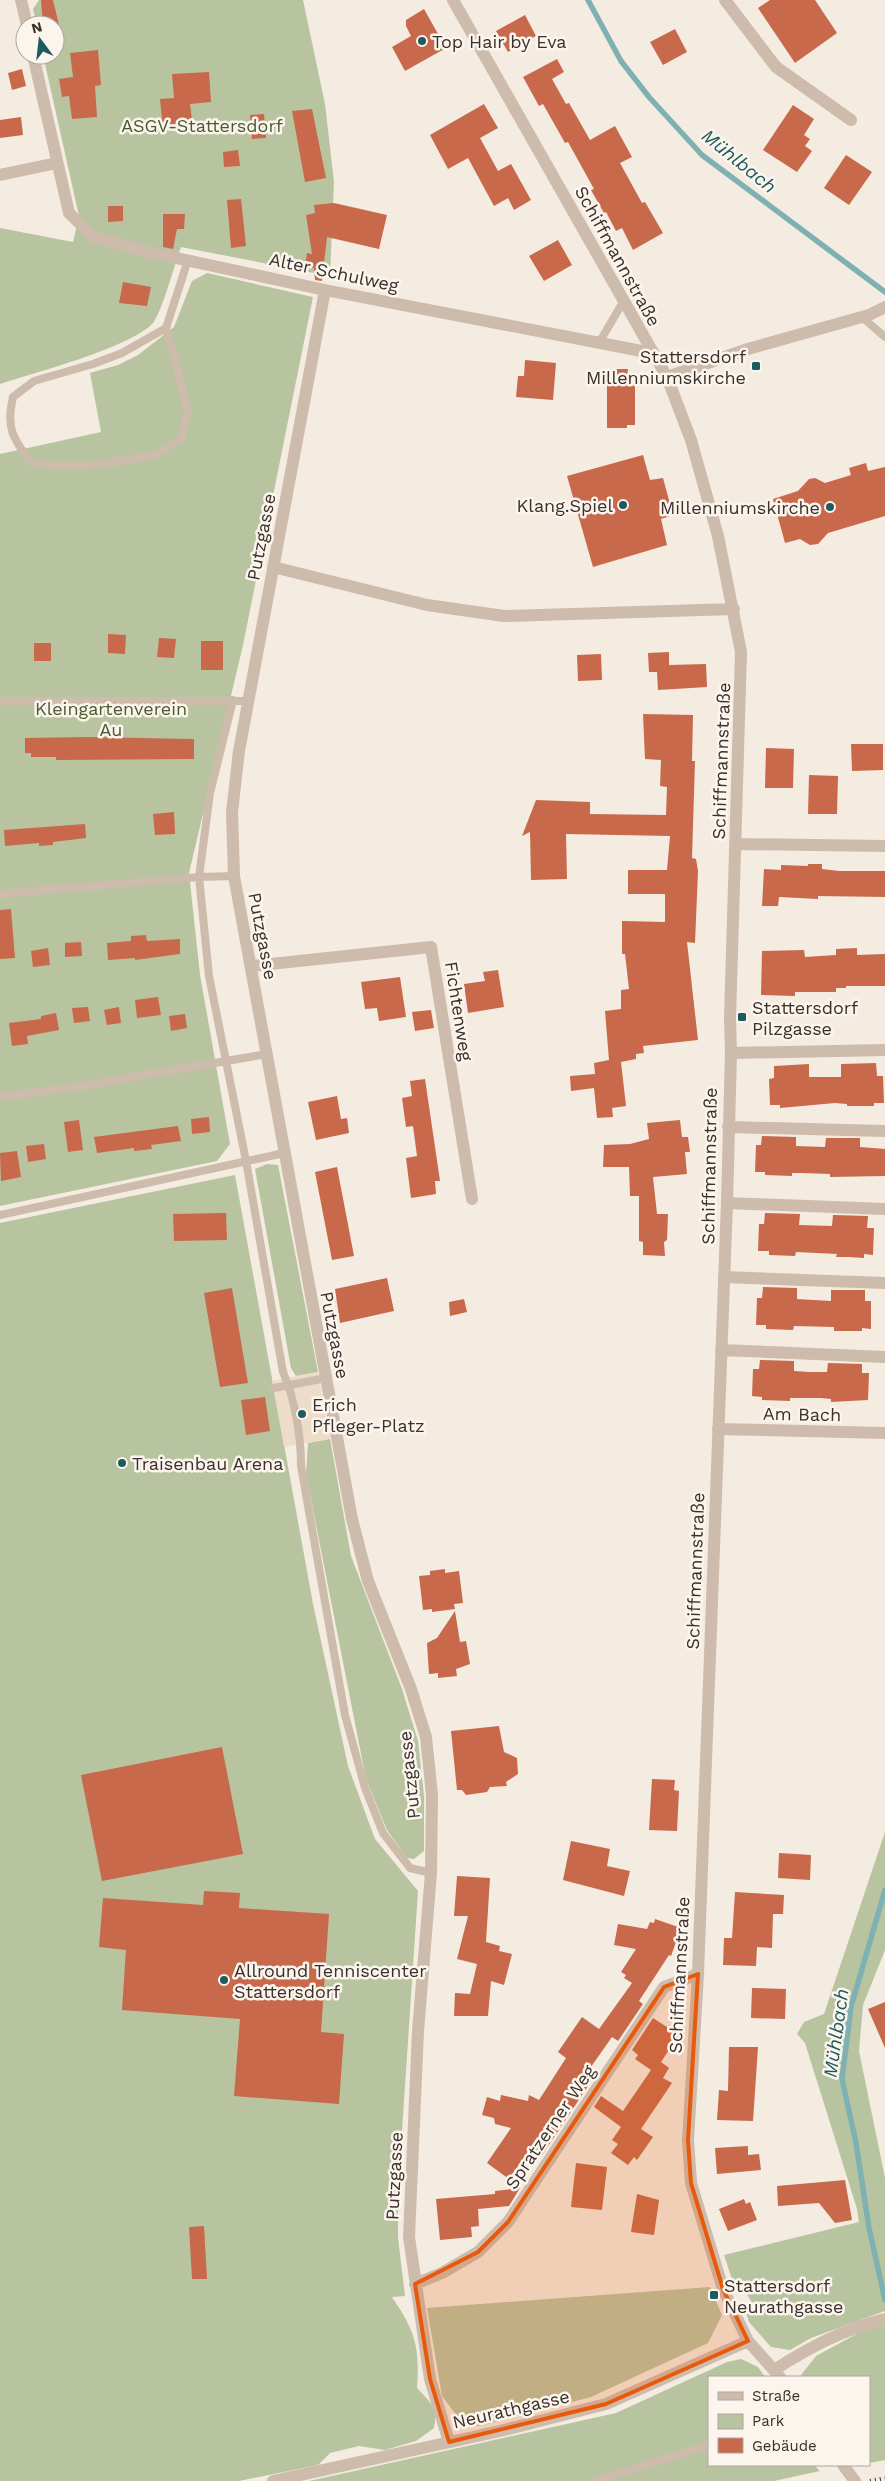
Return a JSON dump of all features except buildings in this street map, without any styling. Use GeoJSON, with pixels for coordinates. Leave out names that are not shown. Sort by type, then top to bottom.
{"type":"FeatureCollection","features":[{"type":"Feature","properties":{"kind":"street"},"geometry":{"type":"LineString","coordinates":[[21,0],[25,15]]}},
{"type":"Feature","properties":{"kind":"street","name":"Schiffmannstraße"},"geometry":{"type":"LineString","coordinates":[[453,0],[667,377],[691,440],[718,536],[741,652],[730,1018],[731,1053],[727,1204],[698,1974],[688,2140],[691,2183],[723,2289],[748,2341],[777,2373]]}},
{"type":"Feature","properties":{"kind":"street"},"geometry":{"type":"LineString","coordinates":[[725,0],[776,67],[851,120]]}},
{"type":"Feature","properties":{"kind":"street","name":"Alter Schulweg"},"geometry":{"type":"LineString","coordinates":[[35,65],[68,213],[94,238],[325,290],[652,353]]}},
{"type":"Feature","properties":{"kind":"street"},"geometry":{"type":"LineString","coordinates":[[0,175],[57,163]]}},
{"type":"Feature","properties":{"kind":"street","name":"Putzgasse"},"geometry":{"type":"LineString","coordinates":[[325,290],[248,701],[232,812],[234,876],[352,1519],[368,1581],[411,1689],[426,1737],[432,1795],[431,1873],[418,2031],[409,2237],[430,2379],[449,2442]]}},
{"type":"Feature","properties":{"kind":"street"},"geometry":{"type":"LineString","coordinates":[[667,377],[748,349],[865,316],[885,308]]}},
{"type":"Feature","properties":{"kind":"street"},"geometry":{"type":"LineString","coordinates":[[273,567],[427,605],[504,616],[734,609]]}},
{"type":"Feature","properties":{"kind":"street"},"geometry":{"type":"LineString","coordinates":[[736,844],[885,846]]}},
{"type":"Feature","properties":{"kind":"street","name":"Fichtenweg"},"geometry":{"type":"LineString","coordinates":[[252,966],[431,947],[472,1199]]}},
{"type":"Feature","properties":{"kind":"street"},"geometry":{"type":"LineString","coordinates":[[731,1053],[885,1050]]}},
{"type":"Feature","properties":{"kind":"street"},"geometry":{"type":"LineString","coordinates":[[728,1127],[885,1132]]}},
{"type":"Feature","properties":{"kind":"street"},"geometry":{"type":"LineString","coordinates":[[727,1204],[885,1209]]}},
{"type":"Feature","properties":{"kind":"street"},"geometry":{"type":"LineString","coordinates":[[724,1277],[885,1283]]}},
{"type":"Feature","properties":{"kind":"street"},"geometry":{"type":"LineString","coordinates":[[721,1350],[885,1357]]}},
{"type":"Feature","properties":{"kind":"street","name":"Am Bach"},"geometry":{"type":"LineString","coordinates":[[718,1429],[885,1433]]}},
{"type":"Feature","properties":{"kind":"street","name":"Spratzerner Weg"},"geometry":{"type":"LineString","coordinates":[[415,2284],[442,2273],[478,2252],[508,2222],[664,1987],[698,1974]]}},
{"type":"Feature","properties":{"kind":"street"},"geometry":{"type":"LineString","coordinates":[[777,2373],[813,2345],[856,2326],[885,2319]]}},
{"type":"Feature","properties":{"kind":"street","name":"Neurathgasse"},"geometry":{"type":"LineString","coordinates":[[273,2481],[449,2442],[606,2404],[748,2341]]}},
{"type":"Feature","properties":{"kind":"street"},"geometry":{"type":"LineString","coordinates":[[845,2466],[855,2481]]}},
{"type":"Feature","properties":{"kind":"lane"},"geometry":{"type":"LineString","coordinates":[[166,328],[122,353],[93,364],[34,381],[13,397],[8,416],[14,441],[31,462],[55,466],[87,466],[156,455],[181,439],[188,411],[166,328],[188,260]]}},
{"type":"Feature","properties":{"kind":"lane"},"geometry":{"type":"LineString","coordinates":[[599,343],[623,302]]}},
{"type":"Feature","properties":{"kind":"lane"},"geometry":{"type":"LineString","coordinates":[[865,316],[885,337]]}},
{"type":"Feature","properties":{"kind":"lane"},"geometry":{"type":"LineString","coordinates":[[233,700],[210,793],[199,877],[209,976],[246,1161],[283,1372],[289,1385],[301,1447],[301,1466],[345,1715],[364,1788],[383,1833],[410,1868],[431,1873]]}},
{"type":"Feature","properties":{"kind":"lane"},"geometry":{"type":"LineString","coordinates":[[0,701],[248,701]]}},
{"type":"Feature","properties":{"kind":"lane"},"geometry":{"type":"LineString","coordinates":[[0,894],[199,877],[234,876]]}},
{"type":"Feature","properties":{"kind":"lane"},"geometry":{"type":"LineString","coordinates":[[0,1097],[87,1085],[267,1054]]}},
{"type":"Feature","properties":{"kind":"lane"},"geometry":{"type":"LineString","coordinates":[[0,1215],[284,1153]]}},
{"type":"Feature","properties":{"kind":"lane"},"geometry":{"type":"LineString","coordinates":[[274,1388],[326,1378]]}},
{"type":"Feature","properties":{"kind":"lane"},"geometry":{"type":"LineString","coordinates":[[596,2481],[708,2445]]}},
{"type":"Feature","properties":{"kind":"highlighted area"},"geometry":{"type":"Polygon","coordinates":[[[698,1974],[688,2140],[691,2183],[723,2289],[748,2341],[606,2404],[449,2442],[430,2379],[415,2284],[478,2252],[508,2222],[664,1987],[698,1974]]]}},
{"type":"Feature","properties":{"kind":"green space","name":"ASGV-Stattersdorf"},"geometry":{"type":"Polygon","coordinates":[[[39,0],[303,0],[325,104],[334,182],[330,276],[181,247],[157,317],[142,332],[104,350],[0,384],[0,228],[73,242],[79,216],[45,65],[65,65],[65,15],[34,15],[33,9],[39,0]]]}},
{"type":"Feature","properties":{"kind":"green space","name":"Kleingartenverein Au"},"geometry":{"type":"Polygon","coordinates":[[[207,273],[313,297],[243,645],[189,873],[200,975],[230,1144],[217,1161],[0,1206],[0,454],[101,432],[90,373],[118,365],[138,355],[174,327],[192,281],[207,273]]]}},
{"type":"Feature","properties":{"kind":"green space"},"geometry":{"type":"Polygon","coordinates":[[[267,1164],[278,1165],[318,1372],[296,1376],[291,1368],[255,1169],[267,1164]]]}},
{"type":"Feature","properties":{"kind":"green space"},"geometry":{"type":"Polygon","coordinates":[[[235,1175],[313,1604],[348,1766],[375,1839],[418,1891],[398,2191],[398,2238],[405,2296],[392,2297],[411,2330],[418,2361],[417,2388],[434,2410],[434,2428],[416,2441],[385,2450],[359,2446],[330,2453],[318,2465],[239,2481],[0,2481],[0,1223],[235,1175]]]}},
{"type":"Feature","properties":{"kind":"green space"},"geometry":{"type":"Polygon","coordinates":[[[330,1439],[351,1556],[402,1689],[418,1741],[424,1796],[424,1851],[414,1859],[407,1858],[387,1830],[366,1779],[306,1474],[308,1443],[330,1439]]]}},
{"type":"Feature","properties":{"kind":"green space"},"geometry":{"type":"Polygon","coordinates":[[[885,1832],[885,1950],[863,2005],[859,2051],[885,2178],[885,2311],[811,2338],[790,2350],[771,2347],[749,2322],[745,2309],[752,2303],[742,2286],[733,2282],[724,2255],[859,2222],[857,2209],[805,2043],[797,2034],[804,2022],[824,2014],[885,1832]]]}},
{"type":"Feature","properties":{"kind":"green space"},"geometry":{"type":"Polygon","coordinates":[[[710,2287],[722,2315],[708,2343],[591,2397],[479,2426],[460,2420],[442,2396],[427,2308],[710,2287]]]}},
{"type":"Feature","properties":{"kind":"green space"},"geometry":{"type":"Polygon","coordinates":[[[885,2325],[885,2460],[870,2463],[870,2376],[801,2375],[816,2356],[862,2331],[885,2325]]]}},
{"type":"Feature","properties":{"kind":"green space"},"geometry":{"type":"Polygon","coordinates":[[[741,2359],[758,2367],[764,2376],[708,2376],[708,2466],[815,2466],[820,2471],[774,2481],[309,2481],[616,2413],[727,2362],[741,2359]]]}},
{"type":"Feature","properties":{"kind":"shaded area","name":"Erich Pfleger-Platz"},"geometry":{"type":"Polygon","coordinates":[[[318,1372],[330,1439],[284,1447],[272,1381],[318,1372]]]}},
{"type":"Feature","properties":{"kind":"waterway","name":"Mühlbach"},"geometry":{"type":"LineString","coordinates":[[588,0],[621,61],[649,97],[702,155],[885,292]]}},
{"type":"Feature","properties":{"kind":"waterway","name":"Mühlbach"},"geometry":{"type":"LineString","coordinates":[[885,1890],[851,2007],[842,2079],[856,2143],[869,2228],[885,2300]]}},
{"type":"Feature","properties":{"kind":"railway"},"geometry":{"type":"LineString","coordinates":[[870,2481],[885,2478]]}},
{"type":"Feature","properties":{"kind":"place","name":"Top Hair by Eva"},"geometry":{"type":"Point","coordinates":[422,41]}},
{"type":"Feature","properties":{"kind":"place","name":"Stattersdorf Millenniumskirche"},"geometry":{"type":"Point","coordinates":[756,366]}},
{"type":"Feature","properties":{"kind":"place","name":"Klang.Spiel"},"geometry":{"type":"Point","coordinates":[623,505]}},
{"type":"Feature","properties":{"kind":"place","name":"Millenniumskirche"},"geometry":{"type":"Point","coordinates":[830,507]}},
{"type":"Feature","properties":{"kind":"place","name":"Stattersdorf Pilzgasse"},"geometry":{"type":"Point","coordinates":[742,1017]}},
{"type":"Feature","properties":{"kind":"place","name":"Erich Pfleger-Platz"},"geometry":{"type":"Point","coordinates":[302,1414]}},
{"type":"Feature","properties":{"kind":"place","name":"Traisenbau Arena"},"geometry":{"type":"Point","coordinates":[122,1463]}},
{"type":"Feature","properties":{"kind":"place","name":"Allround Tenniscenter Stattersdorf"},"geometry":{"type":"Point","coordinates":[224,1980]}},
{"type":"Feature","properties":{"kind":"place","name":"Stattersdorf Neurathgasse"},"geometry":{"type":"Point","coordinates":[714,2295]}}]}
